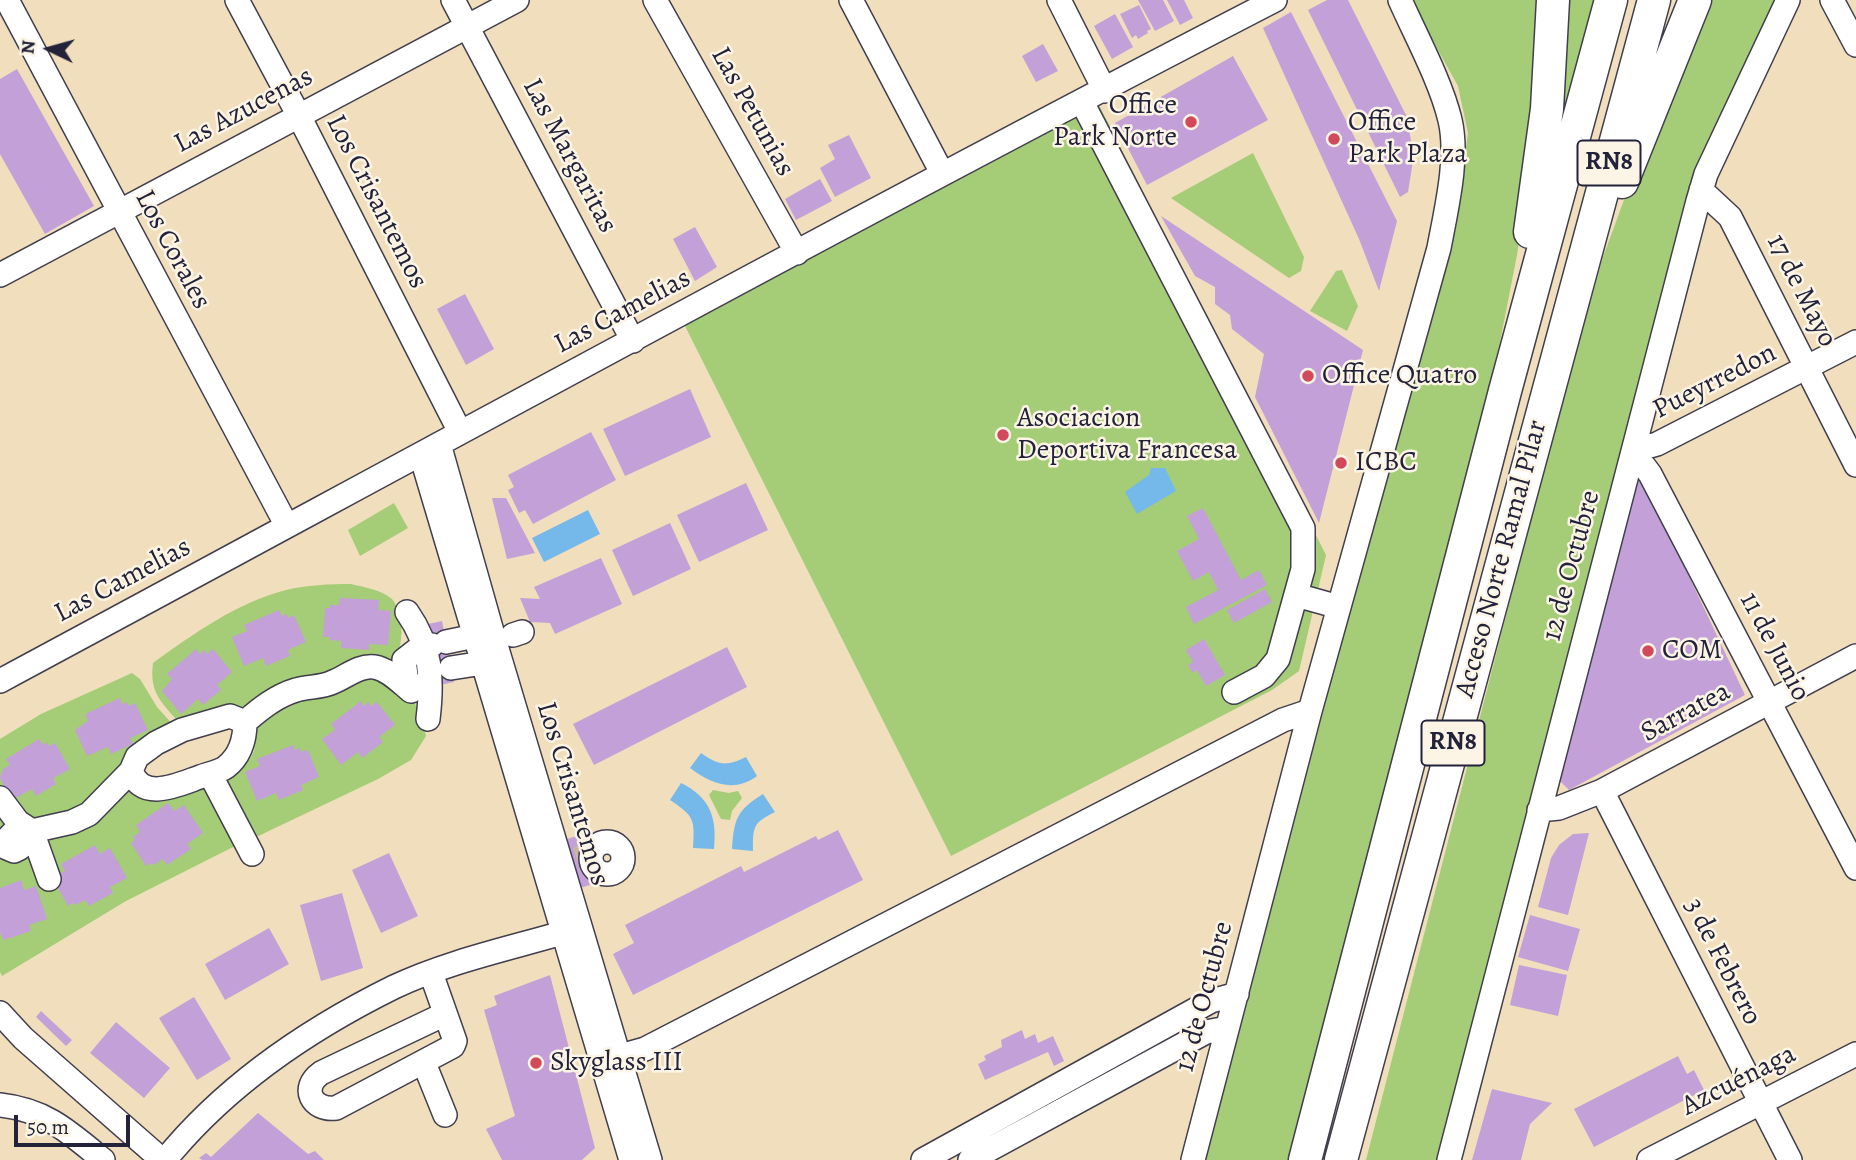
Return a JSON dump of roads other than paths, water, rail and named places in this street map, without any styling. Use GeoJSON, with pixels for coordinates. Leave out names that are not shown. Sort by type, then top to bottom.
{"type":"FeatureCollection","features":[{"type":"Feature","properties":{"kind":"highway"},"geometry":{"type":"LineString","coordinates":[[1505,391],[1544,133],[1553,0]]}},
{"type":"Feature","properties":{"kind":"highway","name":"Acceso Norte Ramal Pilar"},"geometry":{"type":"LineString","coordinates":[[1305,1160],[1505,391],[1611,0]]}},
{"type":"Feature","properties":{"kind":"highway","name":"Acceso Norte Ramal Pilar"},"geometry":{"type":"LineString","coordinates":[[1341,1160],[1654,0]]}},
{"type":"Feature","properties":{"kind":"highway"},"geometry":{"type":"LineString","coordinates":[[1564,327],[1695,0]]}},
{"type":"Feature","properties":{"kind":"street","name":"Los Corales"},"geometry":{"type":"LineString","coordinates":[[7,0],[287,526]]}},
{"type":"Feature","properties":{"kind":"street","name":"Los Crisantemos"},"geometry":{"type":"LineString","coordinates":[[237,0],[460,432]]}},
{"type":"Feature","properties":{"kind":"street","name":"Las Margaritas"},"geometry":{"type":"LineString","coordinates":[[453,0],[634,341]]}},
{"type":"Feature","properties":{"kind":"street","name":"Las Azucenas"},"geometry":{"type":"LineString","coordinates":[[0,275],[517,0]]}},
{"type":"Feature","properties":{"kind":"street","name":"Las Petunias"},"geometry":{"type":"LineString","coordinates":[[655,0],[797,253]]}},
{"type":"Feature","properties":{"kind":"street"},"geometry":{"type":"LineString","coordinates":[[851,0],[942,173]]}},
{"type":"Feature","properties":{"kind":"street"},"geometry":{"type":"LineString","coordinates":[[1059,0],[1105,91]]}},
{"type":"Feature","properties":{"kind":"street","name":"12 de Octubre"},"geometry":{"type":"LineString","coordinates":[[1193,1160],[1310,711],[1439,248],[1446,209],[1453,146],[1450,120],[1400,0]]}},
{"type":"Feature","properties":{"kind":"street","name":"12 de Octubre"},"geometry":{"type":"LineString","coordinates":[[1449,1160],[1701,190],[1706,174],[1788,0]]}},
{"type":"Feature","properties":{"kind":"street"},"geometry":{"type":"LineString","coordinates":[[1832,0],[1854,38]]}},
{"type":"Feature","properties":{"kind":"street","name":"Las Camelias"},"geometry":{"type":"LineString","coordinates":[[0,681],[942,173],[1105,91],[1270,1]]}},
{"type":"Feature","properties":{"kind":"street"},"geometry":{"type":"LineString","coordinates":[[1083,102],[1303,528],[1303,569],[1279,659],[1264,676],[1234,692]]}},
{"type":"Feature","properties":{"kind":"street","name":"17 de Mayo"},"geometry":{"type":"LineString","coordinates":[[1701,190],[1730,217],[1856,465]]}},
{"type":"Feature","properties":{"kind":"street","name":"Pueyrredon"},"geometry":{"type":"LineString","coordinates":[[1633,452],[1657,444],[1856,342]]}},
{"type":"Feature","properties":{"kind":"street","name":"Los Crisantemos"},"geometry":{"type":"LineString","coordinates":[[430,449],[496,642],[518,749],[574,872],[631,1160]]}},
{"type":"Feature","properties":{"kind":"street","name":"11 de Junio"},"geometry":{"type":"LineString","coordinates":[[1633,452],[1650,474],[1856,868]]}},
{"type":"Feature","properties":{"kind":"street"},"geometry":{"type":"LineString","coordinates":[[1296,595],[1339,607]]}},
{"type":"Feature","properties":{"kind":"street"},"geometry":{"type":"LineString","coordinates":[[131,772],[136,782],[148,789],[163,789],[210,774],[225,767],[242,746],[245,722],[262,708],[282,695],[334,682],[371,666],[381,668],[409,688],[429,719],[440,673],[434,645],[407,612],[404,660],[409,688]]}},
{"type":"Feature","properties":{"kind":"street"},"geometry":{"type":"LineString","coordinates":[[404,660],[410,654],[434,645],[496,642]]}},
{"type":"Feature","properties":{"kind":"street"},"geometry":{"type":"LineString","coordinates":[[409,688],[419,687],[496,642]]}},
{"type":"Feature","properties":{"kind":"street","name":"Sarratea"},"geometry":{"type":"LineString","coordinates":[[1539,810],[1559,808],[1602,791],[1856,656]]}},
{"type":"Feature","properties":{"kind":"street"},"geometry":{"type":"LineString","coordinates":[[611,1059],[645,1049],[1283,720],[1310,711]]}},
{"type":"Feature","properties":{"kind":"street"},"geometry":{"type":"LineString","coordinates":[[29,832],[72,822],[89,814],[131,772],[137,757],[156,743],[182,730],[230,716],[245,722]]}},
{"type":"Feature","properties":{"kind":"street"},"geometry":{"type":"LineString","coordinates":[[210,774],[252,854]]}},
{"type":"Feature","properties":{"kind":"street","name":"3 de Febrero"},"geometry":{"type":"LineString","coordinates":[[1602,791],[1790,1160]]}},
{"type":"Feature","properties":{"kind":"street"},"geometry":{"type":"LineString","coordinates":[[0,798],[29,832],[49,879]]}},
{"type":"Feature","properties":{"kind":"street","name":"Los Crisantemos"},"geometry":{"type":"LineString","coordinates":[[574,872],[562,933],[650,1160]]}},
{"type":"Feature","properties":{"kind":"street"},"geometry":{"type":"LineString","coordinates":[[0,1013],[23,1038],[163,1160],[207,1113],[258,1071],[356,1008],[396,987],[431,973],[562,933]]}},
{"type":"Feature","properties":{"kind":"street"},"geometry":{"type":"LineString","coordinates":[[431,973],[455,1041],[453,1046],[336,1108],[318,1105],[310,1093],[313,1079],[321,1073],[445,1014]]}},
{"type":"Feature","properties":{"kind":"street"},"geometry":{"type":"LineString","coordinates":[[923,1160],[1211,1001],[1237,995]]}},
{"type":"Feature","properties":{"kind":"street"},"geometry":{"type":"LineString","coordinates":[[970,1160],[1206,1032],[1227,1028]]}},
{"type":"Feature","properties":{"kind":"street","name":"Azcuénaga"},"geometry":{"type":"LineString","coordinates":[[1649,1160],[1856,1054]]}},
{"type":"Feature","properties":{"kind":"street"},"geometry":{"type":"LineString","coordinates":[[424,1063],[445,1115]]}},
{"type":"Feature","properties":{"kind":"street"},"geometry":{"type":"LineString","coordinates":[[1094,1064],[1106,1085]]}},
{"type":"Feature","properties":{"kind":"street"},"geometry":{"type":"LineString","coordinates":[[0,1105],[25,1109],[61,1125],[103,1160]]}},
{"type":"Feature","properties":{"kind":"water"},"geometry":{"type":"Polygon","coordinates":[[[1151,468],[1165,468],[1176,491],[1137,514],[1125,492],[1149,475],[1151,468]]]}},
{"type":"Feature","properties":{"kind":"water"},"geometry":{"type":"Polygon","coordinates":[[[588,510],[600,534],[544,562],[532,538],[588,510]]]}},
{"type":"Feature","properties":{"kind":"water"},"geometry":{"type":"Polygon","coordinates":[[[701,753],[722,763],[746,757],[757,776],[740,784],[714,782],[690,768],[701,753]]]}},
{"type":"Feature","properties":{"kind":"water"},"geometry":{"type":"Polygon","coordinates":[[[681,783],[699,795],[710,810],[713,818],[714,849],[693,848],[694,831],[691,819],[670,800],[681,783]]]}},
{"type":"Feature","properties":{"kind":"water"},"geometry":{"type":"Polygon","coordinates":[[[763,794],[775,812],[755,827],[753,851],[732,849],[738,816],[747,805],[763,794]]]}},
{"type":"Feature","properties":{"kind":"tunnel"},"geometry":{"type":"LineString","coordinates":[[544,869],[591,854]]}},
{"type":"Feature","properties":{"kind":"place","name":"Office Park Norte"},"geometry":{"type":"Point","coordinates":[1191,122]}},
{"type":"Feature","properties":{"kind":"place","name":"Office Park Plaza"},"geometry":{"type":"Point","coordinates":[1334,139]}},
{"type":"Feature","properties":{"kind":"place","name":"Office Quatro"},"geometry":{"type":"Point","coordinates":[1308,376]}},
{"type":"Feature","properties":{"kind":"place","name":"Asociacion Deportiva Francesa"},"geometry":{"type":"Point","coordinates":[1003,435]}},
{"type":"Feature","properties":{"kind":"place","name":"ICBC"},"geometry":{"type":"Point","coordinates":[1341,463]}},
{"type":"Feature","properties":{"kind":"place","name":"COM"},"geometry":{"type":"Point","coordinates":[1648,651]}},
{"type":"Feature","properties":{"kind":"place","name":"Skyglass III"},"geometry":{"type":"Point","coordinates":[536,1063]}}]}
